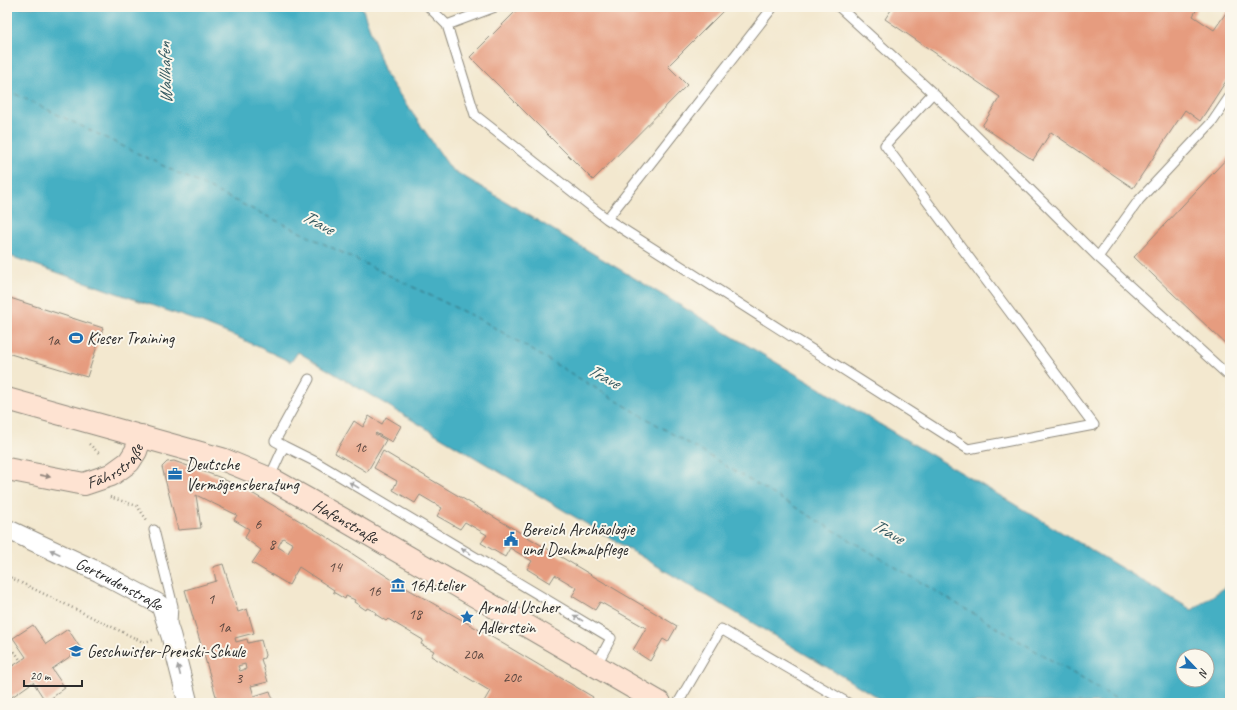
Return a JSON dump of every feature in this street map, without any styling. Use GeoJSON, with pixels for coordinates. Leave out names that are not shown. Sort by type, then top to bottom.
{"type":"FeatureCollection","features":[{"type":"Feature","properties":{"kind":"main road","name":"Hafenstraße"},"geometry":{"type":"LineString","coordinates":[[7,399],[222,459],[270,479],[339,517],[660,703]]}},
{"type":"Feature","properties":{"kind":"main road","name":"Fährstraße"},"geometry":{"type":"LineString","coordinates":[[7,469],[84,484],[111,475],[128,462],[136,451],[141,436]]}},
{"type":"Feature","properties":{"kind":"street","name":"Gertrudenstraße"},"geometry":{"type":"LineString","coordinates":[[7,529],[99,572],[158,603],[161,606],[171,636],[188,703]]}},
{"type":"Feature","properties":{"kind":"lane"},"geometry":{"type":"LineString","coordinates":[[429,7],[447,25],[475,115],[607,219],[968,449],[1094,425],[885,145],[932,93]]}},
{"type":"Feature","properties":{"kind":"lane"},"geometry":{"type":"LineString","coordinates":[[447,25],[495,7]]}},
{"type":"Feature","properties":{"kind":"lane"},"geometry":{"type":"LineString","coordinates":[[607,219],[773,7]]}},
{"type":"Feature","properties":{"kind":"lane"},"geometry":{"type":"LineString","coordinates":[[840,7],[932,93],[1098,257],[1230,377]]}},
{"type":"Feature","properties":{"kind":"lane"},"geometry":{"type":"LineString","coordinates":[[1098,257],[1139,200],[1213,122],[1230,96]]}},
{"type":"Feature","properties":{"kind":"lane"},"geometry":{"type":"LineString","coordinates":[[308,378],[275,441],[316,462],[611,638],[596,666]]}},
{"type":"Feature","properties":{"kind":"lane"},"geometry":{"type":"LineString","coordinates":[[270,479],[284,446]]}},
{"type":"Feature","properties":{"kind":"lane"},"geometry":{"type":"LineString","coordinates":[[154,530],[173,606],[171,636]]}},
{"type":"Feature","properties":{"kind":"lane"},"geometry":{"type":"LineString","coordinates":[[678,703],[721,629],[848,703]]}},
{"type":"Feature","properties":{"kind":"path"},"geometry":{"type":"LineString","coordinates":[[107,496],[137,506],[154,530]]}},
{"type":"Feature","properties":{"kind":"path"},"geometry":{"type":"LineString","coordinates":[[7,576],[143,642],[171,636]]}},
{"type":"Feature","properties":{"kind":"path"},"geometry":{"type":"LineString","coordinates":[[7,656],[15,652],[21,661]]}},
{"type":"Feature","properties":{"kind":"water"},"geometry":{"type":"Polygon","coordinates":[[[7,7],[362,7],[386,75],[451,169],[1192,610],[1230,584],[1230,703],[887,703],[298,352],[291,362],[237,337],[197,321],[7,255],[7,7]]]}},
{"type":"Feature","properties":{"kind":"building"},"geometry":{"type":"Polygon","coordinates":[[[520,7],[727,7],[668,66],[687,85],[593,180],[470,57],[520,7]]]}},
{"type":"Feature","properties":{"kind":"building"},"geometry":{"type":"Polygon","coordinates":[[[893,7],[1198,7],[1193,16],[1214,30],[1230,7],[1230,75],[1200,121],[1185,110],[1133,188],[1051,132],[1033,160],[982,126],[1000,97],[885,19],[893,7]]]}},
{"type":"Feature","properties":{"kind":"building"},"geometry":{"type":"Polygon","coordinates":[[[1230,155],[1230,348],[1134,257],[1230,155]]]}},
{"type":"Feature","properties":{"kind":"building"},"geometry":{"type":"Polygon","coordinates":[[[7,297],[103,328],[87,377],[7,353],[7,297]]]}},
{"type":"Feature","properties":{"kind":"building"},"geometry":{"type":"Polygon","coordinates":[[[369,416],[382,424],[386,417],[401,426],[392,442],[376,433],[375,434],[386,440],[367,472],[335,453],[354,421],[363,427],[369,416]]]}},
{"type":"Feature","properties":{"kind":"building"},"geometry":{"type":"Polygon","coordinates":[[[383,451],[677,626],[668,642],[663,639],[650,661],[633,650],[646,628],[600,602],[595,610],[572,596],[577,588],[555,575],[550,583],[527,569],[532,561],[510,548],[505,557],[481,543],[487,535],[465,522],[460,529],[437,516],[442,508],[420,495],[415,503],[393,490],[397,481],[374,468],[383,451]]]}},
{"type":"Feature","properties":{"kind":"building"},"geometry":{"type":"Polygon","coordinates":[[[174,461],[219,477],[250,492],[319,532],[394,581],[593,697],[590,703],[483,703],[490,691],[431,656],[434,651],[421,644],[423,640],[388,619],[386,621],[375,614],[376,612],[367,608],[366,610],[354,602],[355,600],[346,596],[345,599],[333,592],[334,590],[299,567],[289,585],[252,563],[261,550],[245,538],[249,529],[234,520],[237,515],[196,495],[201,528],[178,530],[162,467],[167,462],[174,461]],[[283,538],[278,547],[288,553],[293,544],[283,538]]]}},
{"type":"Feature","properties":{"kind":"building"},"geometry":{"type":"Polygon","coordinates":[[[223,564],[238,612],[247,609],[254,633],[235,638],[236,642],[247,639],[248,643],[261,640],[265,655],[264,658],[261,659],[268,682],[251,686],[254,696],[270,691],[274,703],[218,703],[185,590],[216,581],[213,567],[223,564]],[[245,664],[238,666],[240,671],[246,669],[245,664]]]}},
{"type":"Feature","properties":{"kind":"building"},"geometry":{"type":"Polygon","coordinates":[[[33,625],[46,644],[68,629],[81,649],[52,669],[65,688],[46,702],[33,682],[12,697],[7,690],[7,670],[26,657],[13,638],[33,625]]]}},
{"type":"Feature","properties":{"kind":"ferry route"},"geometry":{"type":"LineString","coordinates":[[7,90],[485,322],[1123,703]]}},
{"type":"Feature","properties":{"kind":"place","name":"Kieser Training"},"geometry":{"type":"Point","coordinates":[76,338]}},
{"type":"Feature","properties":{"kind":"place","name":"Deutsche Vermögensberatung"},"geometry":{"type":"Point","coordinates":[175,474]}},
{"type":"Feature","properties":{"kind":"place","name":"Bereich Archäologie und Denkmalpflege"},"geometry":{"type":"Point","coordinates":[511,539]}},
{"type":"Feature","properties":{"kind":"place","name":"16A.telier"},"geometry":{"type":"Point","coordinates":[398,585]}},
{"type":"Feature","properties":{"kind":"place","name":"Arnold Uscher Adlerstein"},"geometry":{"type":"Point","coordinates":[467,617]}},
{"type":"Feature","properties":{"kind":"place","name":"Geschwister-Prenski-Schule"},"geometry":{"type":"Point","coordinates":[76,651]}},
{"type":"Feature","properties":{"kind":"water label","name":"Wallhafen"},"geometry":{"type":"Point","coordinates":[165,73]}},
{"type":"Feature","properties":{"kind":"water label","name":"Trave"},"geometry":{"type":"Point","coordinates":[318,222]}},
{"type":"Feature","properties":{"kind":"water label","name":"Trave"},"geometry":{"type":"Point","coordinates":[604,376]}},
{"type":"Feature","properties":{"kind":"water label","name":"Trave"},"geometry":{"type":"Point","coordinates":[888,531]}}]}
